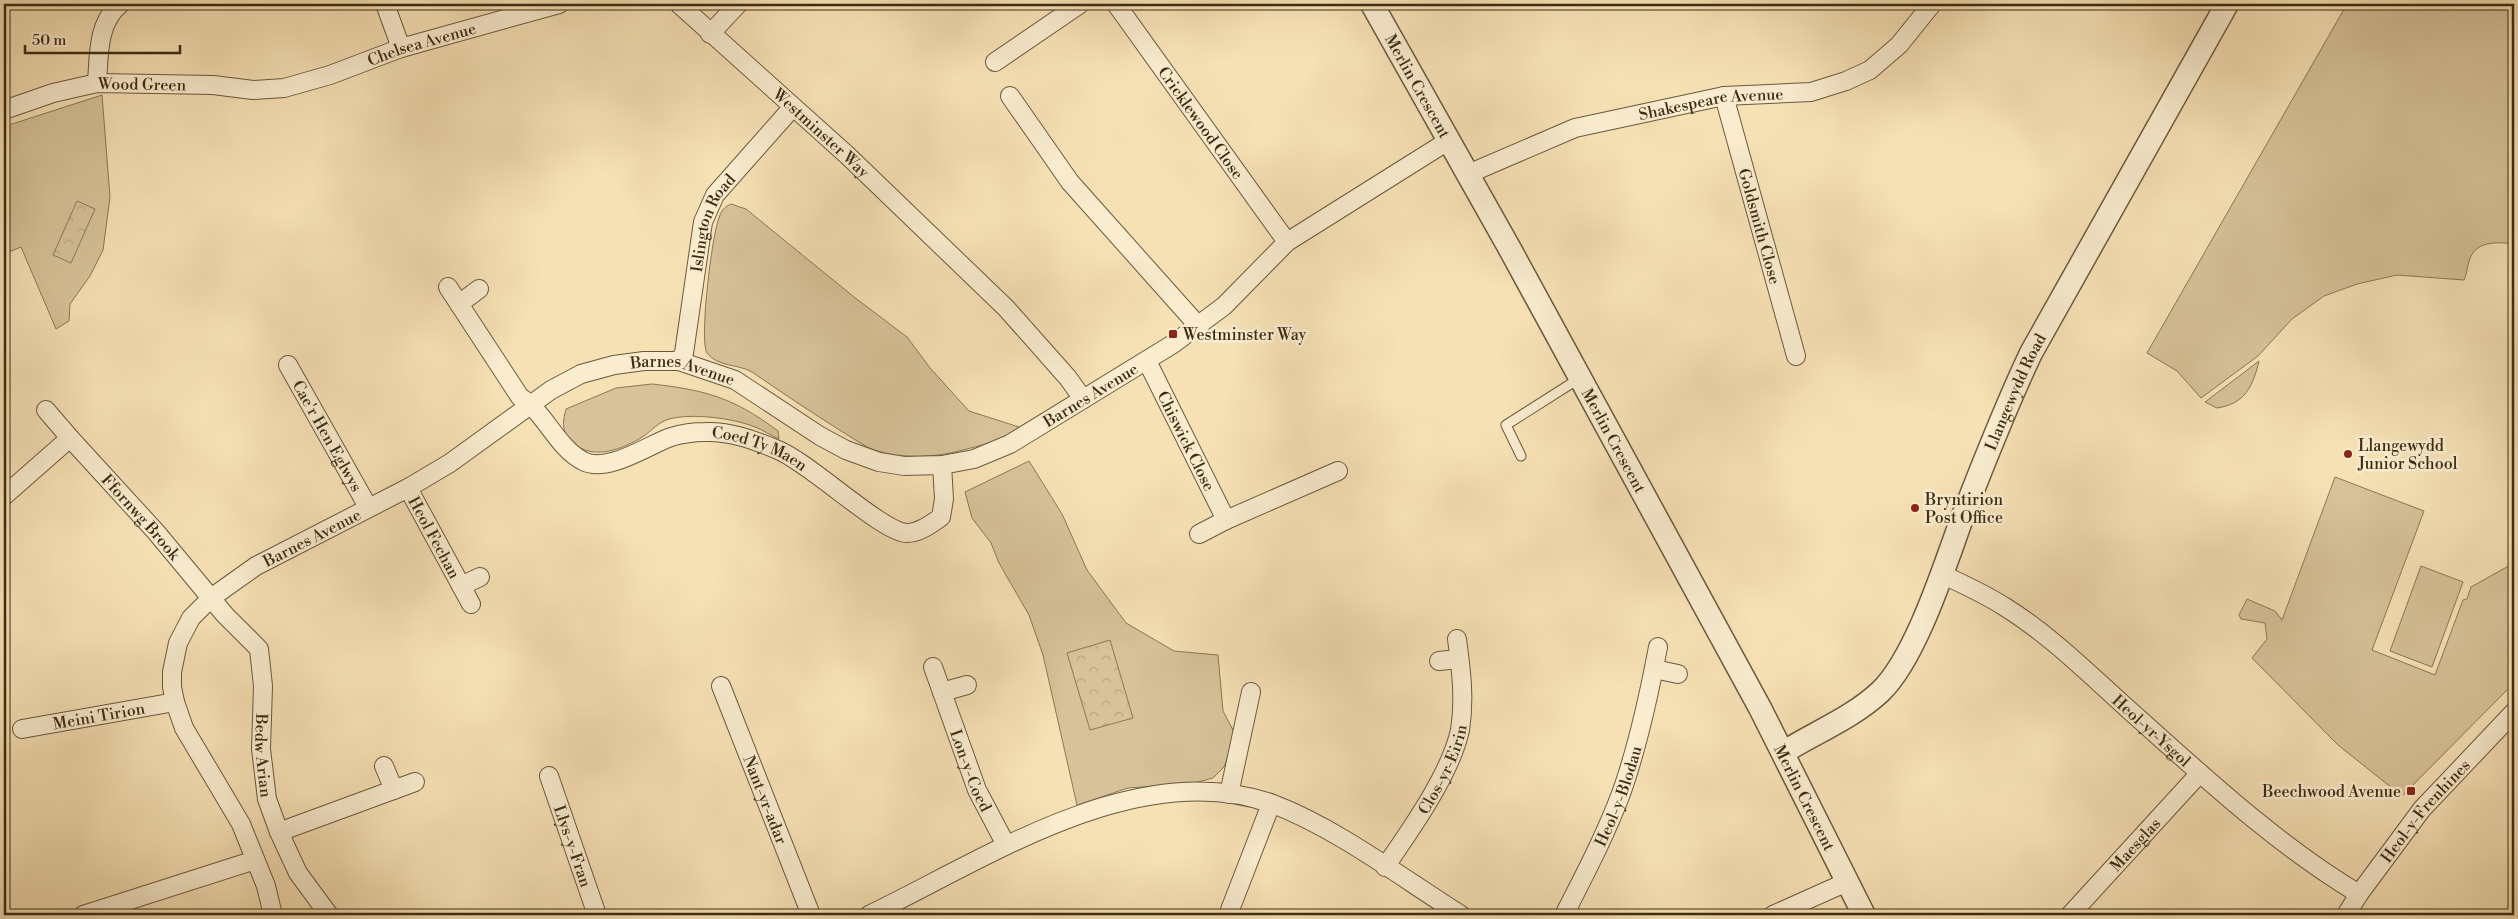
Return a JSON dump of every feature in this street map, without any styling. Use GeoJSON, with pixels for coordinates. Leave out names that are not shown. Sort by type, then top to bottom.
{"type":"FeatureCollection","features":[{"type":"Feature","properties":{"kind":"street"},"geometry":{"type":"LineString","coordinates":[[97,83],[99,44],[110,13],[120,4]]}},
{"type":"Feature","properties":{"kind":"street"},"geometry":{"type":"LineString","coordinates":[[385,4],[402,48]]}},
{"type":"Feature","properties":{"kind":"street","name":"Chelsea Avenue"},"geometry":{"type":"LineString","coordinates":[[284,88],[330,75],[402,48],[559,4]]}},
{"type":"Feature","properties":{"kind":"street","name":"Westminster Way"},"geometry":{"type":"LineString","coordinates":[[679,4],[792,108],[847,155],[1006,308],[1068,378],[1083,399]]}},
{"type":"Feature","properties":{"kind":"street"},"geometry":{"type":"LineString","coordinates":[[710,34],[738,4]]}},
{"type":"Feature","properties":{"kind":"street"},"geometry":{"type":"LineString","coordinates":[[995,62],[1080,4]]}},
{"type":"Feature","properties":{"kind":"street","name":"Cricklewood Close"},"geometry":{"type":"LineString","coordinates":[[1116,4],[1287,242]]}},
{"type":"Feature","properties":{"kind":"street","name":"Merlin Crescent"},"geometry":{"type":"LineString","coordinates":[[1372,4],[1468,174],[1784,752],[1864,915]]}},
{"type":"Feature","properties":{"kind":"street","name":"Shakespeare Avenue"},"geometry":{"type":"LineString","coordinates":[[1468,174],[1575,128],[1724,96],[1811,92],[1846,81],[1870,70],[1899,45],[1932,4]]}},
{"type":"Feature","properties":{"kind":"street","name":"Llangewydd Road"},"geometry":{"type":"LineString","coordinates":[[1784,752],[1850,715],[1880,691],[1894,674],[1917,633],[2008,401],[2031,353],[2228,4]]}},
{"type":"Feature","properties":{"kind":"street","name":"Wood Green"},"geometry":{"type":"LineString","coordinates":[[4,110],[53,93],[97,83],[213,85],[252,90],[284,88]]}},
{"type":"Feature","properties":{"kind":"street"},"geometry":{"type":"LineString","coordinates":[[1010,96],[1070,182],[1194,321],[1199,323]]}},
{"type":"Feature","properties":{"kind":"street","name":"Goldsmith Close"},"geometry":{"type":"LineString","coordinates":[[1724,96],[1796,356]]}},
{"type":"Feature","properties":{"kind":"street","name":"Islington Road"},"geometry":{"type":"LineString","coordinates":[[679,361],[684,353],[703,222],[715,195],[792,108]]}},
{"type":"Feature","properties":{"kind":"street","name":"Barnes Avenue"},"geometry":{"type":"LineString","coordinates":[[273,915],[266,886],[241,824],[184,728],[175,702],[172,672],[178,644],[191,618],[211,598],[256,566],[408,488],[450,463],[530,403],[581,374],[614,365],[644,361],[679,361],[735,380],[846,450],[879,462],[904,466],[942,465],[974,459],[1010,444],[1174,344],[1199,323],[1224,306],[1287,242],[1448,141]]}},
{"type":"Feature","properties":{"kind":"street"},"geometry":{"type":"LineString","coordinates":[[448,287],[520,397],[530,403]]}},
{"type":"Feature","properties":{"kind":"street"},"geometry":{"type":"LineString","coordinates":[[459,304],[479,289]]}},
{"type":"Feature","properties":{"kind":"street","name":"Chiswick Close"},"geometry":{"type":"LineString","coordinates":[[1147,361],[1226,520]]}},
{"type":"Feature","properties":{"kind":"street","name":"Cae'r Hen Eglwys"},"geometry":{"type":"LineString","coordinates":[[288,365],[368,507]]}},
{"type":"Feature","properties":{"kind":"street","name":"Coed Ty Maen"},"geometry":{"type":"LineString","coordinates":[[530,403],[568,448],[582,461],[598,465],[614,461],[672,437],[704,432],[733,434],[793,456],[888,527],[907,533],[919,530],[941,517],[944,499],[942,465]]}},
{"type":"Feature","properties":{"kind":"street","name":"Ffornwg Brook"},"geometry":{"type":"LineString","coordinates":[[46,410],[211,598]]}},
{"type":"Feature","properties":{"kind":"street"},"geometry":{"type":"LineString","coordinates":[[4,496],[70,438]]}},
{"type":"Feature","properties":{"kind":"street"},"geometry":{"type":"LineString","coordinates":[[1199,534],[1226,520],[1338,471]]}},
{"type":"Feature","properties":{"kind":"street","name":"Heol Fechan"},"geometry":{"type":"LineString","coordinates":[[408,488],[471,604]]}},
{"type":"Feature","properties":{"kind":"street","name":"Heol-yr-Ysgol"},"geometry":{"type":"LineString","coordinates":[[1941,574],[2005,607],[2043,633],[2200,772],[2325,874],[2359,894]]}},
{"type":"Feature","properties":{"kind":"street","name":"Heol Fechan"},"geometry":{"type":"LineString","coordinates":[[461,586],[480,577]]}},
{"type":"Feature","properties":{"kind":"street","name":"Bedw Arian"},"geometry":{"type":"LineString","coordinates":[[211,598],[259,649],[263,686],[261,749],[267,799],[279,832],[298,873],[329,915]]}},
{"type":"Feature","properties":{"kind":"street","name":"Clos-yr-Eirin"},"geometry":{"type":"LineString","coordinates":[[1385,867],[1406,837],[1446,768],[1460,731],[1463,690],[1457,639]]}},
{"type":"Feature","properties":{"kind":"street","name":"Heol-y-Blodau"},"geometry":{"type":"LineString","coordinates":[[1564,915],[1599,848],[1622,790],[1658,647]]}},
{"type":"Feature","properties":{"kind":"street"},"geometry":{"type":"LineString","coordinates":[[1439,661],[1460,659]]}},
{"type":"Feature","properties":{"kind":"street","name":"Lon-y-Coed"},"geometry":{"type":"LineString","coordinates":[[933,667],[976,790],[1006,846]]}},
{"type":"Feature","properties":{"kind":"street"},"geometry":{"type":"LineString","coordinates":[[1654,669],[1678,674]]}},
{"type":"Feature","properties":{"kind":"street"},"geometry":{"type":"LineString","coordinates":[[942,692],[967,684]]}},
{"type":"Feature","properties":{"kind":"street","name":"Nant-yr-adar"},"geometry":{"type":"LineString","coordinates":[[721,686],[811,915]]}},
{"type":"Feature","properties":{"kind":"street"},"geometry":{"type":"LineString","coordinates":[[1229,794],[1251,692]]}},
{"type":"Feature","properties":{"kind":"street","name":"Meini Tirion"},"geometry":{"type":"LineString","coordinates":[[22,729],[175,702]]}},
{"type":"Feature","properties":{"kind":"street","name":"Heol-y-Frenhines"},"geometry":{"type":"LineString","coordinates":[[2346,915],[2359,894],[2422,809],[2514,712]]}},
{"type":"Feature","properties":{"kind":"street"},"geometry":{"type":"LineString","coordinates":[[384,766],[394,790]]}},
{"type":"Feature","properties":{"kind":"street","name":"Maesglas"},"geometry":{"type":"LineString","coordinates":[[2070,915],[2200,772]]}},
{"type":"Feature","properties":{"kind":"street","name":"Llys-y-Fran"},"geometry":{"type":"LineString","coordinates":[[549,776],[597,915]]}},
{"type":"Feature","properties":{"kind":"street"},"geometry":{"type":"LineString","coordinates":[[279,832],[414,782]]}},
{"type":"Feature","properties":{"kind":"street"},"geometry":{"type":"LineString","coordinates":[[870,915],[905,908],[1006,846],[1046,827],[1092,810],[1140,798],[1182,792],[1229,794],[1271,804],[1314,822],[1461,915]]}},
{"type":"Feature","properties":{"kind":"street"},"geometry":{"type":"LineString","coordinates":[[1228,915],[1271,804]]}},
{"type":"Feature","properties":{"kind":"street"},"geometry":{"type":"LineString","coordinates":[[83,915],[255,860]]}},
{"type":"Feature","properties":{"kind":"street"},"geometry":{"type":"LineString","coordinates":[[1773,915],[1847,882]]}},
{"type":"Feature","properties":{"kind":"lane"},"geometry":{"type":"LineString","coordinates":[[1521,456],[1506,425],[1580,378]]}},
{"type":"Feature","properties":{"kind":"green space"},"geometry":{"type":"Polygon","coordinates":[[[2347,4],[2514,4],[2514,244],[2494,243],[2476,249],[2469,261],[2464,280],[2397,275],[2357,284],[2324,296],[2292,319],[2258,356],[2201,398],[2177,371],[2147,353],[2347,4]]]}},
{"type":"Feature","properties":{"kind":"green space"},"geometry":{"type":"Polygon","coordinates":[[[102,95],[110,197],[103,250],[90,276],[70,304],[69,321],[56,329],[21,247],[4,254],[4,130],[12,124],[102,95]]]}},
{"type":"Feature","properties":{"kind":"green space"},"geometry":{"type":"Polygon","coordinates":[[[77,201],[95,209],[71,263],[53,255],[77,201]]]}},
{"type":"Feature","properties":{"kind":"green space"},"geometry":{"type":"Polygon","coordinates":[[[731,204],[746,209],[854,297],[907,337],[930,368],[969,411],[1019,427],[995,441],[946,454],[903,456],[881,452],[855,440],[747,369],[722,363],[711,358],[707,353],[705,344],[705,309],[710,265],[716,228],[720,216],[722,211],[731,204]]]}},
{"type":"Feature","properties":{"kind":"green space"},"geometry":{"type":"Polygon","coordinates":[[[2259,361],[2254,378],[2241,398],[2227,406],[2217,408],[2205,402],[2259,361]]]}},
{"type":"Feature","properties":{"kind":"green space"},"geometry":{"type":"Polygon","coordinates":[[[652,384],[688,389],[719,397],[733,403],[778,431],[779,439],[746,424],[724,419],[689,416],[665,420],[636,441],[608,451],[590,451],[581,448],[569,439],[565,432],[564,423],[566,409],[616,388],[652,384]]]}},
{"type":"Feature","properties":{"kind":"green space"},"geometry":{"type":"Polygon","coordinates":[[[1029,461],[1062,514],[1087,570],[1126,623],[1174,651],[1218,655],[1223,711],[1233,730],[1234,741],[1224,767],[1213,778],[1194,783],[1128,788],[1077,805],[1043,655],[1029,615],[999,563],[991,543],[972,518],[965,492],[1029,461]]]}},
{"type":"Feature","properties":{"kind":"green space"},"geometry":{"type":"Polygon","coordinates":[[[2335,477],[2424,511],[2372,650],[2435,675],[2463,600],[2467,599],[2471,587],[2514,563],[2514,683],[2402,796],[2338,745],[2252,658],[2267,639],[2265,623],[2241,619],[2239,615],[2247,599],[2275,611],[2282,620],[2335,477]]]}},
{"type":"Feature","properties":{"kind":"green space"},"geometry":{"type":"Polygon","coordinates":[[[2421,566],[2463,582],[2432,667],[2390,651],[2421,566]]]}},
{"type":"Feature","properties":{"kind":"green space"},"geometry":{"type":"Polygon","coordinates":[[[1110,640],[1133,718],[1090,730],[1067,653],[1110,640]]]}},
{"type":"Feature","properties":{"kind":"place","name":"Westminster Way"},"geometry":{"type":"Point","coordinates":[1173,334]}},
{"type":"Feature","properties":{"kind":"place","name":"Llangewydd Junior School"},"geometry":{"type":"Point","coordinates":[2348,454]}},
{"type":"Feature","properties":{"kind":"place","name":"Bryntirion Post Office"},"geometry":{"type":"Point","coordinates":[1915,508]}},
{"type":"Feature","properties":{"kind":"place","name":"Beechwood Avenue"},"geometry":{"type":"Point","coordinates":[2411,791]}}]}
